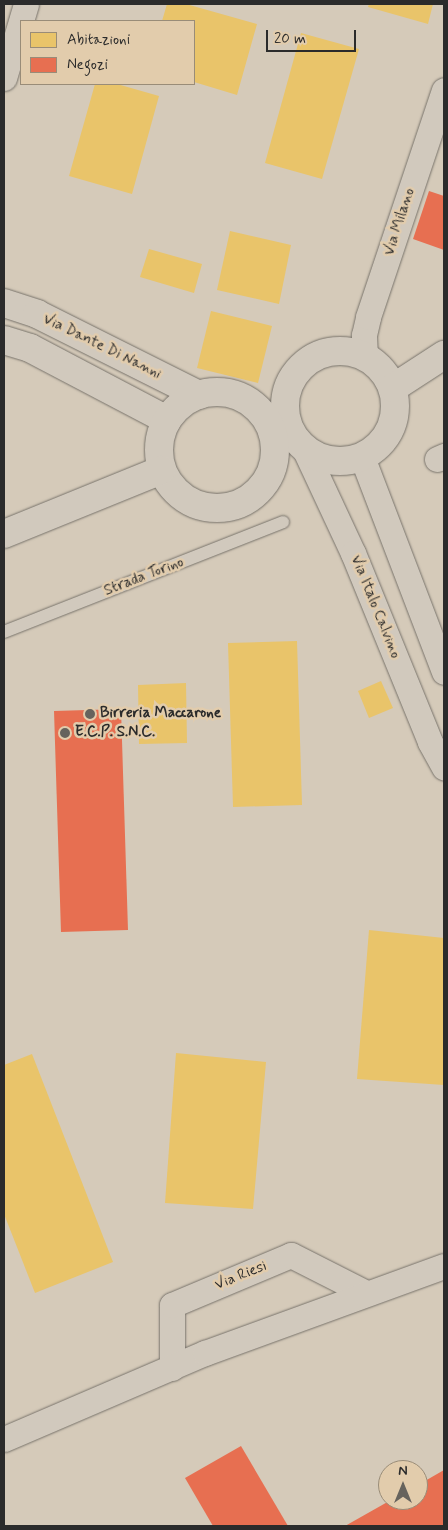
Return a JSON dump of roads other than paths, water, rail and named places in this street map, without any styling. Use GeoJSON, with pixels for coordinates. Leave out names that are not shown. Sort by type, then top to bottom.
{"type":"FeatureCollection","features":[{"type":"Feature","properties":{"kind":"street"},"geometry":{"type":"LineString","coordinates":[[21,20],[26,4]]}},
{"type":"Feature","properties":{"kind":"street"},"geometry":{"type":"LineString","coordinates":[[4,78],[20,24]]}},
{"type":"Feature","properties":{"kind":"street","name":"Via Milano"},"geometry":{"type":"LineString","coordinates":[[365,356],[364,335],[368,317],[444,90]]}},
{"type":"Feature","properties":{"kind":"street","name":"Via Dante Di Nanni"},"geometry":{"type":"LineString","coordinates":[[4,302],[37,314],[199,395]]}},
{"type":"Feature","properties":{"kind":"street"},"geometry":{"type":"LineString","coordinates":[[4,340],[30,348],[167,420]]}},
{"type":"Feature","properties":{"kind":"street"},"geometry":{"type":"LineString","coordinates":[[342,350],[365,356],[384,372],[393,388],[395,415],[390,430],[379,445],[362,457],[328,460],[304,448],[286,422],[284,399],[289,383],[300,368],[317,355],[342,350]]}},
{"type":"Feature","properties":{"kind":"street"},"geometry":{"type":"LineString","coordinates":[[393,388],[444,355]]}},
{"type":"Feature","properties":{"kind":"street"},"geometry":{"type":"LineString","coordinates":[[232,394],[258,409],[272,431],[274,459],[269,475],[258,491],[229,507],[194,503],[179,494],[162,470],[159,447],[167,420],[185,401],[199,395],[232,394]]}},
{"type":"Feature","properties":{"kind":"street"},"geometry":{"type":"LineString","coordinates":[[258,409],[284,399]]}},
{"type":"Feature","properties":{"kind":"street"},"geometry":{"type":"LineString","coordinates":[[274,459],[304,448]]}},
{"type":"Feature","properties":{"kind":"street","name":"Via Italo Calvino"},"geometry":{"type":"LineString","coordinates":[[304,448],[353,552],[430,742],[444,767]]}},
{"type":"Feature","properties":{"kind":"street"},"geometry":{"type":"LineString","coordinates":[[362,457],[444,672]]}},
{"type":"Feature","properties":{"kind":"street"},"geometry":{"type":"LineString","coordinates":[[4,534],[162,470]]}},
{"type":"Feature","properties":{"kind":"street","name":"Via Riesi"},"geometry":{"type":"LineString","coordinates":[[172,1368],[172,1305],[292,1256],[366,1293]]}},
{"type":"Feature","properties":{"kind":"street"},"geometry":{"type":"LineString","coordinates":[[4,1439],[172,1368],[366,1293],[444,1266]]}},
{"type":"Feature","properties":{"kind":"lane","name":"Strada Torino"},"geometry":{"type":"LineString","coordinates":[[4,632],[283,522]]}},
{"type":"Feature","properties":{"kind":"place","name":"Birreria Maccarone"},"geometry":{"type":"Point","coordinates":[90,714]}},
{"type":"Feature","properties":{"kind":"place","name":"E.C.P. S.N.C."},"geometry":{"type":"Point","coordinates":[65,733]}}]}
